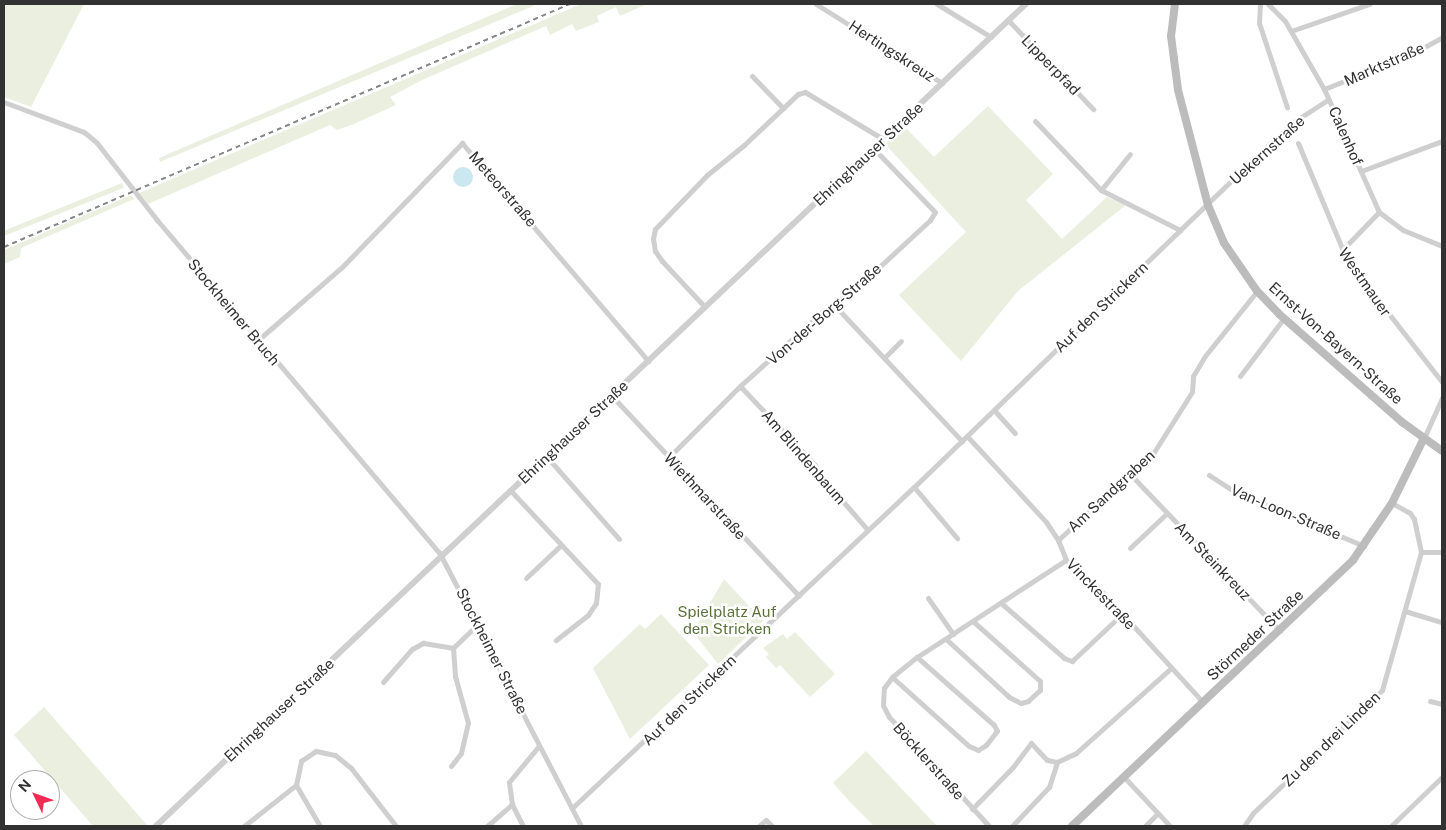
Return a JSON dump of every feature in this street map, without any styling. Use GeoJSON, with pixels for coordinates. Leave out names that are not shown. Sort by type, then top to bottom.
{"type":"FeatureCollection","features":[{"type":"Feature","properties":{"kind":"main road","name":"Ernst-Von-Bayern-Straße"},"geometry":{"type":"LineString","coordinates":[[1175,4],[1170,36],[1174,68],[1208,206],[1224,243],[1258,291],[1284,318],[1424,438],[1442,450]]}},
{"type":"Feature","properties":{"kind":"main road","name":"Störmeder Straße"},"geometry":{"type":"LineString","coordinates":[[1072,826],[1280,631],[1365,546],[1392,503],[1424,438]]}},
{"type":"Feature","properties":{"kind":"street","name":"Hertingskreuz"},"geometry":{"type":"LineString","coordinates":[[816,4],[942,83]]}},
{"type":"Feature","properties":{"kind":"street"},"geometry":{"type":"LineString","coordinates":[[938,4],[991,37]]}},
{"type":"Feature","properties":{"kind":"street","name":"Ehringhauser Straße"},"geometry":{"type":"LineString","coordinates":[[156,826],[1026,4]]}},
{"type":"Feature","properties":{"kind":"street"},"geometry":{"type":"LineString","coordinates":[[1260,4],[1259,23],[1287,107]]}},
{"type":"Feature","properties":{"kind":"street","name":"Calenhof"},"geometry":{"type":"LineString","coordinates":[[1268,4],[1291,31],[1330,99],[1379,212],[1403,230],[1442,246]]}},
{"type":"Feature","properties":{"kind":"street"},"geometry":{"type":"LineString","coordinates":[[1291,31],[1354,6],[1369,4]]}},
{"type":"Feature","properties":{"kind":"street","name":"Lipperpfad"},"geometry":{"type":"LineString","coordinates":[[1009,21],[1093,109]]}},
{"type":"Feature","properties":{"kind":"street","name":"Marktstraße"},"geometry":{"type":"LineString","coordinates":[[1324,90],[1410,55],[1442,37]]}},
{"type":"Feature","properties":{"kind":"street"},"geometry":{"type":"LineString","coordinates":[[752,76],[783,108]]}},
{"type":"Feature","properties":{"kind":"street"},"geometry":{"type":"LineString","coordinates":[[705,307],[655,251],[655,229],[707,176],[783,108],[805,92],[883,139]]}},
{"type":"Feature","properties":{"kind":"street","name":"Uekernstraße"},"geometry":{"type":"LineString","coordinates":[[1208,206],[1295,121],[1330,99]]}},
{"type":"Feature","properties":{"kind":"street","name":"Stockheimer Bruch"},"geometry":{"type":"LineString","coordinates":[[4,102],[89,135],[258,340],[442,556]]}},
{"type":"Feature","properties":{"kind":"street"},"geometry":{"type":"LineString","coordinates":[[1035,121],[1101,190],[1180,230]]}},
{"type":"Feature","properties":{"kind":"street"},"geometry":{"type":"LineString","coordinates":[[1361,171],[1442,141]]}},
{"type":"Feature","properties":{"kind":"street","name":"Westmauer"},"geometry":{"type":"LineString","coordinates":[[1298,142],[1342,250],[1357,276],[1442,382]]}},
{"type":"Feature","properties":{"kind":"street","name":"Meteorstraße"},"geometry":{"type":"LineString","coordinates":[[258,340],[342,267],[462,143],[648,361]]}},
{"type":"Feature","properties":{"kind":"street","name":"Von-der-Borg-Straße"},"geometry":{"type":"LineString","coordinates":[[668,457],[740,386],[839,299],[851,293],[935,212],[873,148]]}},
{"type":"Feature","properties":{"kind":"street"},"geometry":{"type":"LineString","coordinates":[[1101,190],[1130,154]]}},
{"type":"Feature","properties":{"kind":"street","name":"Auf den Strickern"},"geometry":{"type":"LineString","coordinates":[[572,808],[799,596],[1180,230],[1208,206]]}},
{"type":"Feature","properties":{"kind":"street"},"geometry":{"type":"LineString","coordinates":[[1342,250],[1379,212]]}},
{"type":"Feature","properties":{"kind":"street","name":"Am Sandgraben"},"geometry":{"type":"LineString","coordinates":[[1058,540],[1154,452],[1187,402],[1192,392],[1193,376],[1204,356],[1258,291]]}},
{"type":"Feature","properties":{"kind":"street"},"geometry":{"type":"LineString","coordinates":[[839,299],[837,308],[962,441]]}},
{"type":"Feature","properties":{"kind":"street"},"geometry":{"type":"LineString","coordinates":[[1240,376],[1284,318]]}},
{"type":"Feature","properties":{"kind":"street"},"geometry":{"type":"LineString","coordinates":[[884,358],[901,341]]}},
{"type":"Feature","properties":{"kind":"street","name":"Am Blindenbaum"},"geometry":{"type":"LineString","coordinates":[[740,386],[815,465],[820,475],[867,529]]}},
{"type":"Feature","properties":{"kind":"street","name":"Wiethmarstraße"},"geometry":{"type":"LineString","coordinates":[[611,395],[799,596]]}},
{"type":"Feature","properties":{"kind":"street"},"geometry":{"type":"LineString","coordinates":[[1424,438],[1442,398]]}},
{"type":"Feature","properties":{"kind":"street"},"geometry":{"type":"LineString","coordinates":[[994,410],[1015,433]]}},
{"type":"Feature","properties":{"kind":"street","name":"Vinckestraße"},"geometry":{"type":"LineString","coordinates":[[967,436],[1058,540],[1066,560],[1081,570],[1203,702]]}},
{"type":"Feature","properties":{"kind":"street"},"geometry":{"type":"LineString","coordinates":[[547,457],[610,524],[620,539]]}},
{"type":"Feature","properties":{"kind":"street","name":"Am Steinkreuz"},"geometry":{"type":"LineString","coordinates":[[1130,474],[1280,631]]}},
{"type":"Feature","properties":{"kind":"street","name":"Van-Loon-Straße"},"geometry":{"type":"LineString","coordinates":[[1209,475],[1235,492],[1365,546]]}},
{"type":"Feature","properties":{"kind":"street"},"geometry":{"type":"LineString","coordinates":[[914,487],[957,538]]}},
{"type":"Feature","properties":{"kind":"street"},"geometry":{"type":"LineString","coordinates":[[511,491],[598,584],[599,594],[588,615],[556,640]]}},
{"type":"Feature","properties":{"kind":"street","name":"Zu den drei Linden"},"geometry":{"type":"LineString","coordinates":[[1244,826],[1253,813],[1378,696],[1405,611],[1421,552],[1414,519],[1410,513],[1392,503]]}},
{"type":"Feature","properties":{"kind":"street","name":"Am Steinkreuz"},"geometry":{"type":"LineString","coordinates":[[1130,548],[1167,513]]}},
{"type":"Feature","properties":{"kind":"street"},"geometry":{"type":"LineString","coordinates":[[526,578],[561,545]]}},
{"type":"Feature","properties":{"kind":"street"},"geometry":{"type":"LineString","coordinates":[[1421,552],[1442,552]]}},
{"type":"Feature","properties":{"kind":"street","name":"Stockheimer Straße"},"geometry":{"type":"LineString","coordinates":[[442,556],[479,623],[538,747],[581,826]]}},
{"type":"Feature","properties":{"kind":"street"},"geometry":{"type":"LineString","coordinates":[[917,657],[994,725],[997,731],[978,750],[958,737],[892,677],[917,657],[1066,560]]}},
{"type":"Feature","properties":{"kind":"street"},"geometry":{"type":"LineString","coordinates":[[928,598],[953,634]]}},
{"type":"Feature","properties":{"kind":"street"},"geometry":{"type":"LineString","coordinates":[[1001,603],[1064,658],[1072,660],[1122,614]]}},
{"type":"Feature","properties":{"kind":"street"},"geometry":{"type":"LineString","coordinates":[[1405,611],[1442,622]]}},
{"type":"Feature","properties":{"kind":"street"},"geometry":{"type":"LineString","coordinates":[[946,639],[984,675],[1021,703],[1028,702],[1040,690],[1040,682],[973,622]]}},
{"type":"Feature","properties":{"kind":"street"},"geometry":{"type":"LineString","coordinates":[[453,648],[479,623]]}},
{"type":"Feature","properties":{"kind":"street"},"geometry":{"type":"LineString","coordinates":[[383,682],[412,649],[422,644],[453,648]]}},
{"type":"Feature","properties":{"kind":"street"},"geometry":{"type":"LineString","coordinates":[[451,766],[464,745],[468,723],[455,676],[453,648]]}},
{"type":"Feature","properties":{"kind":"street"},"geometry":{"type":"LineString","coordinates":[[972,809],[1013,767],[1031,743],[1047,760],[1057,762],[1076,753],[1171,668]]}},
{"type":"Feature","properties":{"kind":"street","name":"Böcklerstraße"},"geometry":{"type":"LineString","coordinates":[[892,677],[884,688],[883,705],[889,717],[989,826]]}},
{"type":"Feature","properties":{"kind":"street"},"geometry":{"type":"LineString","coordinates":[[1430,701],[1442,704]]}},
{"type":"Feature","properties":{"kind":"street"},"geometry":{"type":"LineString","coordinates":[[523,826],[512,804],[509,782],[538,747]]}},
{"type":"Feature","properties":{"kind":"street"},"geometry":{"type":"LineString","coordinates":[[320,826],[296,785],[300,761],[316,750],[327,752],[351,768],[396,826]]}},
{"type":"Feature","properties":{"kind":"street"},"geometry":{"type":"LineString","coordinates":[[1012,826],[1049,787],[1057,762]]}},
{"type":"Feature","properties":{"kind":"street"},"geometry":{"type":"LineString","coordinates":[[1124,777],[1170,826]]}},
{"type":"Feature","properties":{"kind":"street"},"geometry":{"type":"LineString","coordinates":[[1391,826],[1442,777]]}},
{"type":"Feature","properties":{"kind":"street"},"geometry":{"type":"LineString","coordinates":[[244,826],[296,785]]}},
{"type":"Feature","properties":{"kind":"street"},"geometry":{"type":"LineString","coordinates":[[488,826],[512,804]]}},
{"type":"Feature","properties":{"kind":"street"},"geometry":{"type":"LineString","coordinates":[[1144,826],[1158,813]]}},
{"type":"Feature","properties":{"kind":"street"},"geometry":{"type":"LineString","coordinates":[[759,826],[766,820],[772,826]]}},
{"type":"Feature","properties":{"kind":"street"},"geometry":{"type":"LineString","coordinates":[[1397,820],[1401,826]]}},
{"type":"Feature","properties":{"kind":"green space"},"geometry":{"type":"Polygon","coordinates":[[[4,4],[84,4],[31,107],[4,97],[4,4]]]}},
{"type":"Feature","properties":{"kind":"green space"},"geometry":{"type":"Polygon","coordinates":[[[517,4],[538,4],[160,162],[159,158],[517,4]]]}},
{"type":"Feature","properties":{"kind":"green space"},"geometry":{"type":"Polygon","coordinates":[[[581,4],[647,4],[620,16],[616,7],[597,16],[599,22],[576,31],[572,24],[550,35],[546,26],[422,80],[390,97],[396,105],[354,124],[337,130],[330,125],[148,204],[139,193],[581,4]]]}},
{"type":"Feature","properties":{"kind":"green space"},"geometry":{"type":"Polygon","coordinates":[[[988,106],[1053,174],[1026,200],[1062,239],[1107,197],[1126,205],[1018,291],[961,361],[899,295],[966,232],[885,144],[904,126],[934,157],[988,106]]]}},
{"type":"Feature","properties":{"kind":"green space"},"geometry":{"type":"Polygon","coordinates":[[[122,183],[124,188],[5,236],[4,231],[122,183]]]}},
{"type":"Feature","properties":{"kind":"green space"},"geometry":{"type":"Polygon","coordinates":[[[131,195],[134,199],[21,248],[20,257],[4,264],[4,250],[131,195]]]}},
{"type":"Feature","properties":{"kind":"green space","name":"Spielplatz Auf den Stricken"},"geometry":{"type":"Polygon","coordinates":[[[724,579],[763,621],[718,664],[693,632],[724,579]]]}},
{"type":"Feature","properties":{"kind":"green space"},"geometry":{"type":"Polygon","coordinates":[[[661,614],[709,665],[630,739],[593,668],[640,624],[645,629],[661,614]]]}},
{"type":"Feature","properties":{"kind":"green space"},"geometry":{"type":"Polygon","coordinates":[[[795,632],[835,674],[810,697],[780,665],[776,668],[766,657],[769,654],[763,648],[783,634],[787,639],[795,632]]]}},
{"type":"Feature","properties":{"kind":"green space"},"geometry":{"type":"Polygon","coordinates":[[[44,707],[147,825],[93,826],[60,788],[60,770],[44,770],[14,735],[44,707]]]}},
{"type":"Feature","properties":{"kind":"green space"},"geometry":{"type":"Polygon","coordinates":[[[866,751],[937,826],[874,826],[851,803],[833,783],[866,751]]]}},
{"type":"Feature","properties":{"kind":"water"},"geometry":{"type":"Polygon","coordinates":[[[463,167],[470,170],[473,177],[470,184],[463,187],[456,184],[453,177],[456,170],[463,167]]]}},
{"type":"Feature","properties":{"kind":"railway"},"geometry":{"type":"LineString","coordinates":[[4,247],[570,4]]}}]}
